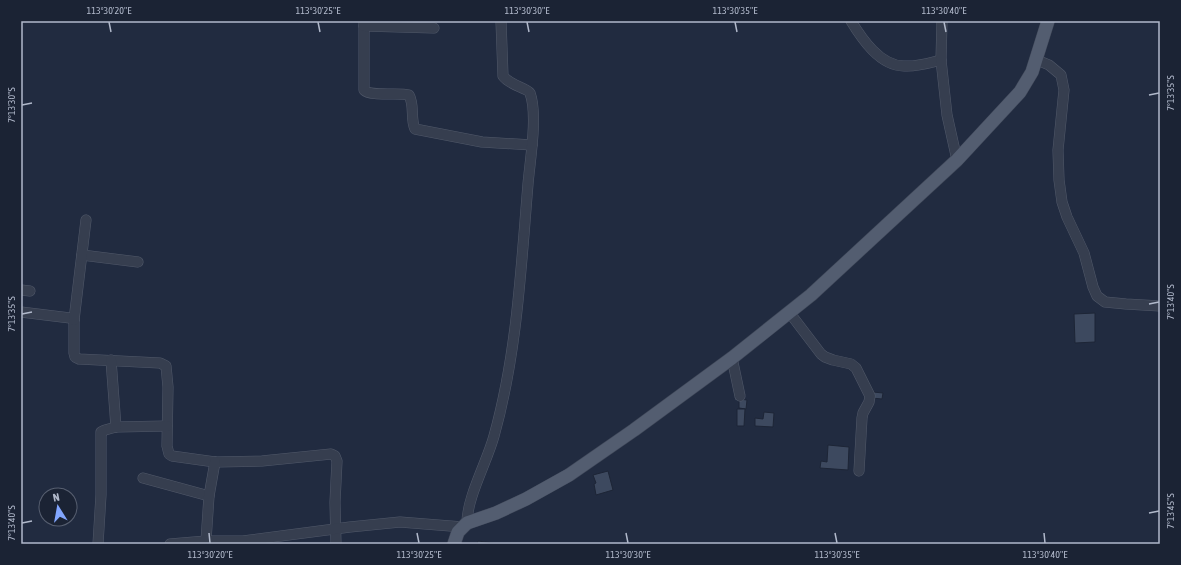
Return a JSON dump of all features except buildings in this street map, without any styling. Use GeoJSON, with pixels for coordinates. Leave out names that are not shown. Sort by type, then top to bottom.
{"type":"FeatureCollection","features":[{"type":"Feature","properties":{"kind":"main road"},"geometry":{"type":"LineString","coordinates":[[454,544],[458,532],[465,525],[526,499],[569,475],[634,430],[732,358],[822,285],[957,160],[1020,92],[1032,72],[1037,60],[1048,21]]}},
{"type":"Feature","properties":{"kind":"street"},"geometry":{"type":"LineString","coordinates":[[170,544],[206,541],[243,541],[400,522],[465,525],[468,507],[494,437],[507,382],[518,305],[532,145],[533,108],[528,90],[512,84],[505,80],[502,76],[501,21]]}},
{"type":"Feature","properties":{"kind":"street"},"geometry":{"type":"LineString","coordinates":[[850,21],[875,52],[886,61],[903,66],[918,66],[941,60]]}},
{"type":"Feature","properties":{"kind":"street"},"geometry":{"type":"LineString","coordinates":[[942,21],[941,60],[947,115],[957,160]]}},
{"type":"Feature","properties":{"kind":"street"},"geometry":{"type":"LineString","coordinates":[[434,28],[364,23],[364,90],[370,93],[402,93],[409,95],[412,100],[412,123],[415,129],[482,142],[532,145]]}},
{"type":"Feature","properties":{"kind":"street"},"geometry":{"type":"LineString","coordinates":[[1037,60],[1049,65],[1061,75],[1064,90],[1058,150],[1058,180],[1066,217],[1084,252],[1093,287],[1097,296],[1105,302],[1160,306]]}},
{"type":"Feature","properties":{"kind":"street"},"geometry":{"type":"LineString","coordinates":[[86,220],[74,320],[74,353],[76,357],[79,359],[160,363],[166,366],[168,387],[167,446],[169,454],[215,462],[262,461],[331,454],[335,456],[337,461],[335,502],[336,544]]}},
{"type":"Feature","properties":{"kind":"street"},"geometry":{"type":"LineString","coordinates":[[82,255],[138,262]]}},
{"type":"Feature","properties":{"kind":"street"},"geometry":{"type":"LineString","coordinates":[[21,312],[70,318],[74,320]]}},
{"type":"Feature","properties":{"kind":"street"},"geometry":{"type":"LineString","coordinates":[[789,312],[821,354],[829,359],[849,363],[855,366],[868,392],[869,402],[862,418],[859,471]]}},
{"type":"Feature","properties":{"kind":"street"},"geometry":{"type":"LineString","coordinates":[[732,358],[740,396]]}},
{"type":"Feature","properties":{"kind":"street"},"geometry":{"type":"LineString","coordinates":[[111,360],[116,427]]}},
{"type":"Feature","properties":{"kind":"street"},"geometry":{"type":"LineString","coordinates":[[98,544],[101,495],[101,432],[116,427],[167,426]]}},
{"type":"Feature","properties":{"kind":"street"},"geometry":{"type":"LineString","coordinates":[[206,541],[209,496],[215,462]]}},
{"type":"Feature","properties":{"kind":"street"},"geometry":{"type":"LineString","coordinates":[[143,478],[209,496]]}}]}
